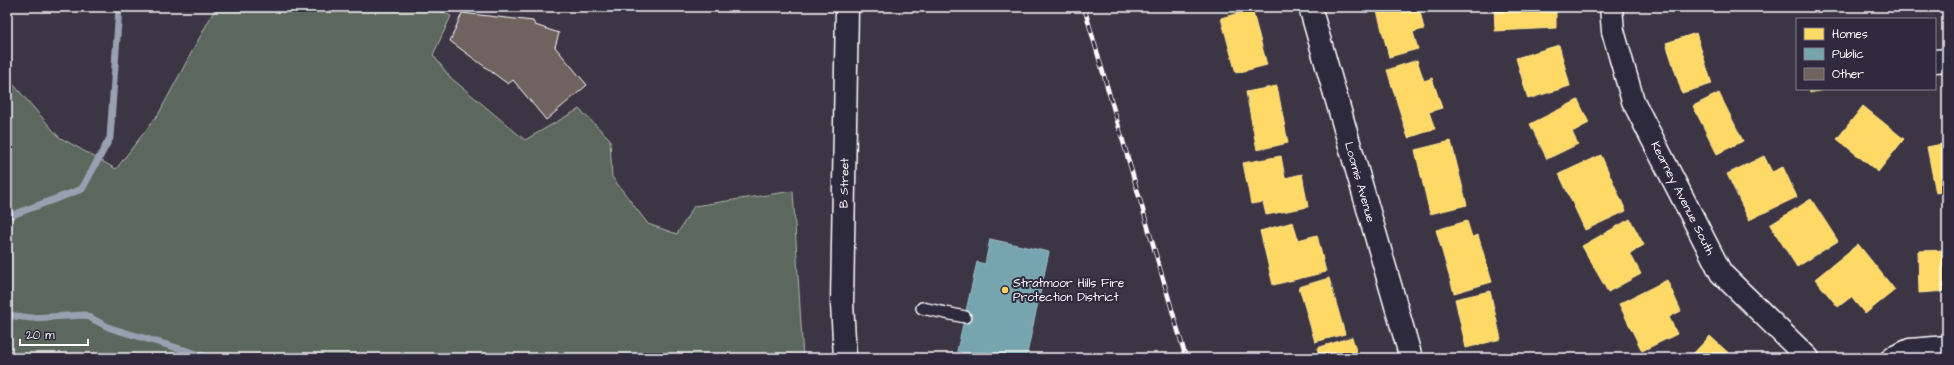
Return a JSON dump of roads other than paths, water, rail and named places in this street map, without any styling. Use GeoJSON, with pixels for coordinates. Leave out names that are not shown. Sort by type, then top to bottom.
{"type":"FeatureCollection","features":[{"type":"Feature","properties":{"kind":"street","name":"B Street"},"geometry":{"type":"LineString","coordinates":[[844,358],[842,303],[847,7]]}},
{"type":"Feature","properties":{"kind":"street","name":"Loomis Avenue"},"geometry":{"type":"LineString","coordinates":[[1310,7],[1411,358]]}},
{"type":"Feature","properties":{"kind":"street","name":"Kearney Avenue South"},"geometry":{"type":"LineString","coordinates":[[1611,7],[1614,31],[1633,101],[1722,273],[1808,358]]}},
{"type":"Feature","properties":{"kind":"street"},"geometry":{"type":"LineString","coordinates":[[1936,61],[1947,60]]}},
{"type":"Feature","properties":{"kind":"street"},"geometry":{"type":"LineString","coordinates":[[1892,358],[1910,350],[1947,348]]}},
{"type":"Feature","properties":{"kind":"lane"},"geometry":{"type":"LineString","coordinates":[[922,308],[965,317]]}},
{"type":"Feature","properties":{"kind":"waterway"},"geometry":{"type":"LineString","coordinates":[[7,217],[82,189],[110,138],[119,7]]}},
{"type":"Feature","properties":{"kind":"waterway"},"geometry":{"type":"LineString","coordinates":[[7,315],[31,318],[85,315],[110,328],[211,358]]}},
{"type":"Feature","properties":{"kind":"railway"},"geometry":{"type":"LineString","coordinates":[[1084,7],[1186,358]]}},
{"type":"Feature","properties":{"kind":"place","name":"Stratmoor Hills Fire Protection District"},"geometry":{"type":"Point","coordinates":[1005,290]}}]}
